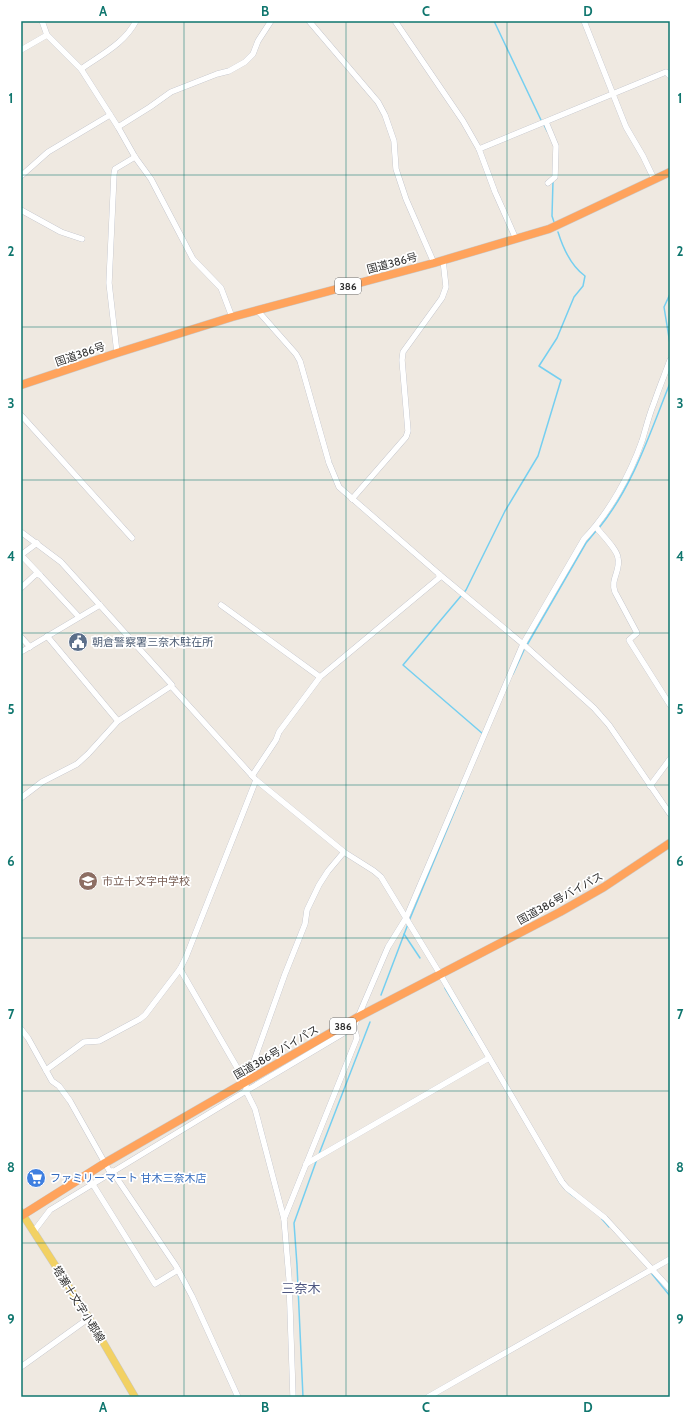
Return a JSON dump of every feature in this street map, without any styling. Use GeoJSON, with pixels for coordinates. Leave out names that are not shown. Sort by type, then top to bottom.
{"type":"FeatureCollection","features":[{"type":"Feature","properties":{"kind":"highway","name":"国道386号"},"geometry":{"type":"LineString","coordinates":[[21,385],[117,353],[258,310],[434,263],[549,229],[670,172]]}},
{"type":"Feature","properties":{"kind":"highway","name":"国道386号バイパス"},"geometry":{"type":"LineString","coordinates":[[22,1214],[105,1163],[246,1087],[358,1017],[560,912],[604,887],[670,843]]}},
{"type":"Feature","properties":{"kind":"main road","name":"塔瀬十文字小郡線"},"geometry":{"type":"LineString","coordinates":[[22,1214],[89,1318],[135,1397]]}},
{"type":"Feature","properties":{"kind":"street"},"geometry":{"type":"LineString","coordinates":[[42,21],[48,35],[81,69],[118,127],[134,157],[152,179],[193,259],[221,288],[232,318]]}},
{"type":"Feature","properties":{"kind":"street"},"geometry":{"type":"LineString","coordinates":[[81,69],[121,41],[131,31],[136,21]]}},
{"type":"Feature","properties":{"kind":"street"},"geometry":{"type":"LineString","coordinates":[[118,127],[171,92],[217,74],[229,71],[245,62],[253,54],[258,41],[271,21]]}},
{"type":"Feature","properties":{"kind":"street"},"geometry":{"type":"LineString","coordinates":[[309,21],[378,102],[385,115],[394,141],[396,169],[406,199],[434,263]]}},
{"type":"Feature","properties":{"kind":"street"},"geometry":{"type":"LineString","coordinates":[[394,21],[463,121],[479,149],[495,192],[516,239]]}},
{"type":"Feature","properties":{"kind":"street"},"geometry":{"type":"LineString","coordinates":[[584,21],[626,127],[643,156],[654,179]]}},
{"type":"Feature","properties":{"kind":"street"},"geometry":{"type":"LineString","coordinates":[[21,50],[48,35]]}},
{"type":"Feature","properties":{"kind":"street"},"geometry":{"type":"LineString","coordinates":[[479,149],[666,72],[670,76]]}},
{"type":"Feature","properties":{"kind":"street"},"geometry":{"type":"LineString","coordinates":[[21,176],[48,152],[110,115]]}},
{"type":"Feature","properties":{"kind":"street"},"geometry":{"type":"LineString","coordinates":[[546,122],[556,146],[555,177],[549,182]]}},
{"type":"Feature","properties":{"kind":"street"},"geometry":{"type":"LineString","coordinates":[[117,353],[109,283],[114,174],[115,169],[134,157]]}},
{"type":"Feature","properties":{"kind":"street"},"geometry":{"type":"LineString","coordinates":[[21,210],[60,232],[82,239]]}},
{"type":"Feature","properties":{"kind":"street"},"geometry":{"type":"LineString","coordinates":[[352,499],[406,437],[408,431],[402,360],[403,352],[445,292],[443,260]]}},
{"type":"Feature","properties":{"kind":"street"},"geometry":{"type":"LineString","coordinates":[[258,310],[296,354],[300,361],[329,463],[340,487],[439,574],[523,644],[600,714],[610,725],[670,814]]}},
{"type":"Feature","properties":{"kind":"street"},"geometry":{"type":"LineString","coordinates":[[284,1220],[305,1164],[357,1038],[354,1027],[358,1017],[388,946],[406,918],[523,644],[584,538],[596,527],[612,503],[635,458],[653,403],[670,360]]}},
{"type":"Feature","properties":{"kind":"street"},"geometry":{"type":"LineString","coordinates":[[21,415],[132,538]]}},
{"type":"Feature","properties":{"kind":"street"},"geometry":{"type":"LineString","coordinates":[[596,527],[617,553],[618,565],[613,586],[637,633],[629,640],[670,705]]}},
{"type":"Feature","properties":{"kind":"street"},"geometry":{"type":"LineString","coordinates":[[21,532],[61,562],[254,778],[344,852],[381,877],[440,974],[487,1059],[562,1182],[567,1188],[605,1218],[670,1289]]}},
{"type":"Feature","properties":{"kind":"street"},"geometry":{"type":"LineString","coordinates":[[37,543],[21,555],[79,617]]}},
{"type":"Feature","properties":{"kind":"street"},"geometry":{"type":"LineString","coordinates":[[21,588],[36,574],[40,575]]}},
{"type":"Feature","properties":{"kind":"street"},"geometry":{"type":"LineString","coordinates":[[46,1070],[84,1042],[99,1041],[145,1015],[180,969],[186,957],[254,778],[279,732],[320,677],[434,583],[439,578],[439,574]]}},
{"type":"Feature","properties":{"kind":"street"},"geometry":{"type":"LineString","coordinates":[[21,652],[100,605]]}},
{"type":"Feature","properties":{"kind":"street"},"geometry":{"type":"LineString","coordinates":[[221,606],[320,677]]}},
{"type":"Feature","properties":{"kind":"street"},"geometry":{"type":"LineString","coordinates":[[47,636],[118,722]]}},
{"type":"Feature","properties":{"kind":"street"},"geometry":{"type":"LineString","coordinates":[[21,637],[30,647]]}},
{"type":"Feature","properties":{"kind":"street"},"geometry":{"type":"LineString","coordinates":[[21,798],[42,782],[77,764],[118,722],[171,686]]}},
{"type":"Feature","properties":{"kind":"street"},"geometry":{"type":"LineString","coordinates":[[650,786],[670,759]]}},
{"type":"Feature","properties":{"kind":"street"},"geometry":{"type":"LineString","coordinates":[[246,1087],[284,974],[305,924],[307,910],[319,885],[328,871],[344,852]]}},
{"type":"Feature","properties":{"kind":"street"},"geometry":{"type":"LineString","coordinates":[[180,969],[246,1087],[255,1109],[284,1220],[289,1278],[293,1397]]}},
{"type":"Feature","properties":{"kind":"street"},"geometry":{"type":"LineString","coordinates":[[34,1231],[50,1210],[92,1183],[246,1087],[354,1027]]}},
{"type":"Feature","properties":{"kind":"street"},"geometry":{"type":"LineString","coordinates":[[21,1029],[28,1038],[52,1081],[59,1086],[70,1101],[105,1163],[178,1270],[192,1296],[238,1397]]}},
{"type":"Feature","properties":{"kind":"street"},"geometry":{"type":"LineString","coordinates":[[305,1164],[487,1059]]}},
{"type":"Feature","properties":{"kind":"street"},"geometry":{"type":"LineString","coordinates":[[92,1183],[155,1284],[178,1270]]}},
{"type":"Feature","properties":{"kind":"street"},"geometry":{"type":"LineString","coordinates":[[428,1397],[670,1259]]}},
{"type":"Feature","properties":{"kind":"street"},"geometry":{"type":"LineString","coordinates":[[21,1367],[89,1318]]}},
{"type":"Feature","properties":{"kind":"waterway"},"geometry":{"type":"LineString","coordinates":[[494,21],[541,120]]}},
{"type":"Feature","properties":{"kind":"waterway"},"geometry":{"type":"LineString","coordinates":[[544,125],[547,131]]}},
{"type":"Feature","properties":{"kind":"waterway"},"geometry":{"type":"LineString","coordinates":[[553,181],[552,216],[554,222]]}},
{"type":"Feature","properties":{"kind":"waterway"},"geometry":{"type":"LineString","coordinates":[[483,734],[403,665],[466,590],[505,511],[538,456],[561,380],[539,366],[557,338],[574,297],[583,286],[585,276],[580,272],[568,256],[558,232]]}},
{"type":"Feature","properties":{"kind":"waterway"},"geometry":{"type":"LineString","coordinates":[[670,294],[664,307],[670,344]]}},
{"type":"Feature","properties":{"kind":"waterway"},"geometry":{"type":"LineString","coordinates":[[599,528],[622,495],[631,477],[648,440],[670,383]]}},
{"type":"Feature","properties":{"kind":"waterway"},"geometry":{"type":"LineString","coordinates":[[527,645],[586,543],[596,531]]}},
{"type":"Feature","properties":{"kind":"waterway"},"geometry":{"type":"LineString","coordinates":[[513,674],[524,650]]}},
{"type":"Feature","properties":{"kind":"waterway"},"geometry":{"type":"LineString","coordinates":[[409,921],[463,791]]}},
{"type":"Feature","properties":{"kind":"waterway"},"geometry":{"type":"LineString","coordinates":[[381,995],[408,924]]}},
{"type":"Feature","properties":{"kind":"waterway"},"geometry":{"type":"LineString","coordinates":[[404,934],[420,958]]}},
{"type":"Feature","properties":{"kind":"waterway"},"geometry":{"type":"LineString","coordinates":[[445,988],[473,1035]]}},
{"type":"Feature","properties":{"kind":"waterway"},"geometry":{"type":"LineString","coordinates":[[319,1154],[370,1022]]}},
{"type":"Feature","properties":{"kind":"waterway"},"geometry":{"type":"LineString","coordinates":[[303,1397],[294,1223],[317,1159]]}},
{"type":"Feature","properties":{"kind":"waterway"},"geometry":{"type":"LineString","coordinates":[[556,1176],[564,1188],[576,1198]]}},
{"type":"Feature","properties":{"kind":"waterway"},"geometry":{"type":"LineString","coordinates":[[602,1219],[609,1227]]}},
{"type":"Feature","properties":{"kind":"waterway"},"geometry":{"type":"LineString","coordinates":[[652,1274],[670,1296]]}},
{"type":"Feature","properties":{"kind":"place","name":"朝倉警察署三奈木駐在所"},"geometry":{"type":"Point","coordinates":[78,642]}},
{"type":"Feature","properties":{"kind":"place","name":"市立十文字中学校"},"geometry":{"type":"Point","coordinates":[88,881]}},
{"type":"Feature","properties":{"kind":"place","name":"ファミリーマート 甘木三奈木店"},"geometry":{"type":"Point","coordinates":[36,1178]}},
{"type":"Feature","properties":{"kind":"district","name":"三奈木"},"geometry":{"type":"Point","coordinates":[301,1288]}}]}
